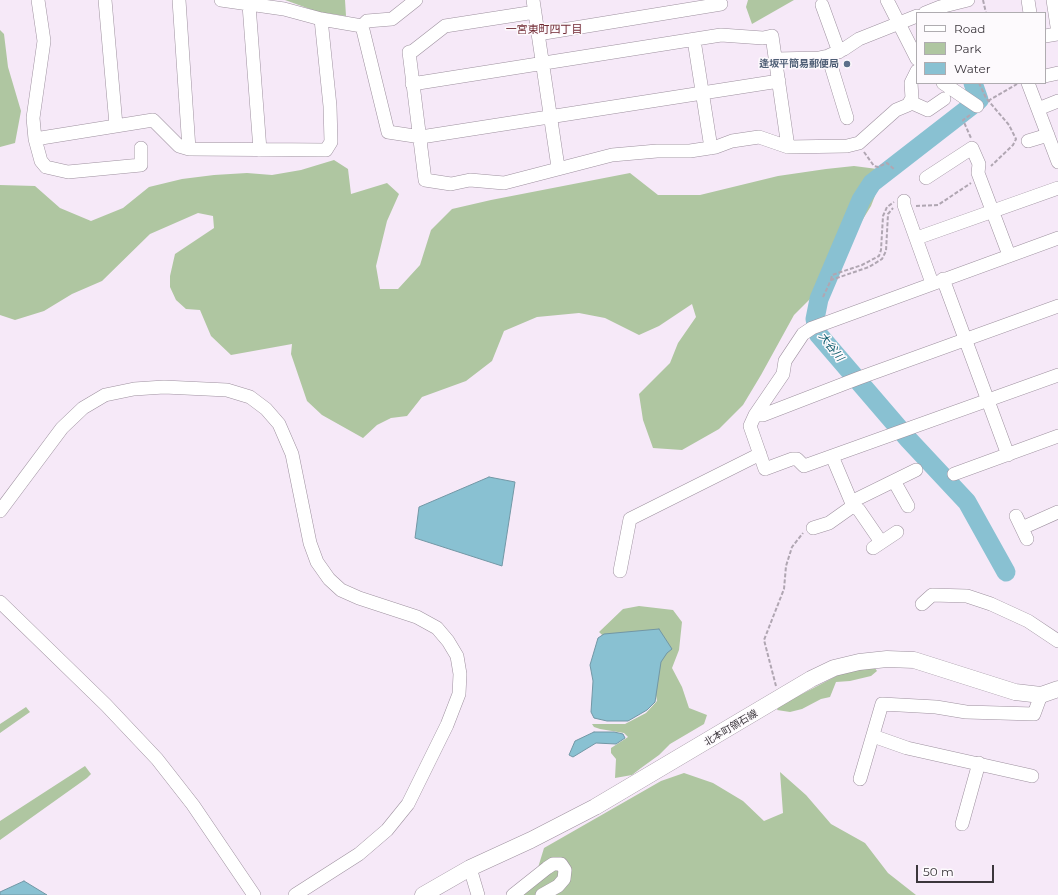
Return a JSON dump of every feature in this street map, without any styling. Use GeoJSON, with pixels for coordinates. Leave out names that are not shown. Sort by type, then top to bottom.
{"type":"FeatureCollection","features":[{"type":"Feature","properties":{"kind":"main road","name":"北本町領石線"},"geometry":{"type":"LineString","coordinates":[[423,895],[470,868],[531,840],[595,807],[834,668],[859,662],[887,658],[914,660],[1015,692],[1041,695],[1058,689]]}},
{"type":"Feature","properties":{"kind":"street"},"geometry":{"type":"LineString","coordinates":[[38,0],[44,41],[33,118],[35,139],[40,161],[46,167],[68,172],[141,165],[141,148]]}},
{"type":"Feature","properties":{"kind":"street"},"geometry":{"type":"LineString","coordinates":[[105,0],[116,125]]}},
{"type":"Feature","properties":{"kind":"street"},"geometry":{"type":"LineString","coordinates":[[179,0],[189,149]]}},
{"type":"Feature","properties":{"kind":"street"},"geometry":{"type":"LineString","coordinates":[[222,0],[284,9],[321,19],[362,26]]}},
{"type":"Feature","properties":{"kind":"street"},"geometry":{"type":"LineString","coordinates":[[362,26],[367,21],[392,19],[416,0]]}},
{"type":"Feature","properties":{"kind":"street"},"geometry":{"type":"LineString","coordinates":[[886,0],[916,57]]}},
{"type":"Feature","properties":{"kind":"street"},"geometry":{"type":"LineString","coordinates":[[1028,0],[1030,12]]}},
{"type":"Feature","properties":{"kind":"street"},"geometry":{"type":"LineString","coordinates":[[1046,36],[1058,34],[1053,0]]}},
{"type":"Feature","properties":{"kind":"street"},"geometry":{"type":"LineString","coordinates":[[928,12],[954,3]]}},
{"type":"Feature","properties":{"kind":"street"},"geometry":{"type":"LineString","coordinates":[[538,34],[721,4]]}},
{"type":"Feature","properties":{"kind":"street"},"geometry":{"type":"LineString","coordinates":[[249,5],[260,150]]}},
{"type":"Feature","properties":{"kind":"street"},"geometry":{"type":"LineString","coordinates":[[822,5],[847,118]]}},
{"type":"Feature","properties":{"kind":"street"},"geometry":{"type":"LineString","coordinates":[[558,168],[534,6],[445,26],[413,51],[409,52],[412,84],[421,137],[425,180],[451,184],[470,180],[504,183],[612,155],[658,151],[690,151],[711,148],[732,141],[759,137],[788,147],[853,145],[860,143],[896,110],[908,105],[912,98],[911,83],[916,73]]}},
{"type":"Feature","properties":{"kind":"street"},"geometry":{"type":"LineString","coordinates":[[776,59],[834,54],[859,40],[916,16]]}},
{"type":"Feature","properties":{"kind":"street"},"geometry":{"type":"LineString","coordinates":[[35,139],[153,120],[178,146],[189,149],[326,150],[331,142],[330,106],[321,19]]}},
{"type":"Feature","properties":{"kind":"street"},"geometry":{"type":"LineString","coordinates":[[362,26],[388,132],[421,137],[779,81]]}},
{"type":"Feature","properties":{"kind":"street"},"geometry":{"type":"LineString","coordinates":[[412,84],[721,35],[763,38],[772,36],[788,147]]}},
{"type":"Feature","properties":{"kind":"street"},"geometry":{"type":"LineString","coordinates":[[694,40],[711,148]]}},
{"type":"Feature","properties":{"kind":"street"},"geometry":{"type":"LineString","coordinates":[[1046,76],[1058,72]]}},
{"type":"Feature","properties":{"kind":"street"},"geometry":{"type":"LineString","coordinates":[[944,84],[951,90],[963,95],[976,106]]}},
{"type":"Feature","properties":{"kind":"street"},"geometry":{"type":"LineString","coordinates":[[1028,84],[1057,156]]}},
{"type":"Feature","properties":{"kind":"street"},"geometry":{"type":"LineString","coordinates":[[910,102],[928,110],[944,98]]}},
{"type":"Feature","properties":{"kind":"street"},"geometry":{"type":"LineString","coordinates":[[1038,109],[1058,101]]}},
{"type":"Feature","properties":{"kind":"street"},"geometry":{"type":"LineString","coordinates":[[1028,141],[1048,135]]}},
{"type":"Feature","properties":{"kind":"street"},"geometry":{"type":"LineString","coordinates":[[926,178],[975,148],[980,176],[1009,255]]}},
{"type":"Feature","properties":{"kind":"street"},"geometry":{"type":"LineString","coordinates":[[917,238],[1058,188]]}},
{"type":"Feature","properties":{"kind":"street"},"geometry":{"type":"LineString","coordinates":[[904,203],[917,238],[965,340],[1008,454]]}},
{"type":"Feature","properties":{"kind":"street"},"geometry":{"type":"LineString","coordinates":[[1058,238],[816,326],[803,334],[785,361],[783,374],[755,415],[750,426],[765,470],[792,459],[797,459],[804,466],[1058,375]]}},
{"type":"Feature","properties":{"kind":"street"},"geometry":{"type":"LineString","coordinates":[[755,415],[763,415],[856,379],[1058,306]]}},
{"type":"Feature","properties":{"kind":"street"},"geometry":{"type":"LineString","coordinates":[[0,511],[62,428],[83,408],[105,395],[134,389],[164,387],[227,390],[250,397],[266,408],[279,424],[292,454],[310,543],[317,562],[329,579],[341,590],[359,598],[417,617],[437,628],[448,641],[457,656],[460,674],[459,694],[447,725],[408,804],[387,830],[359,854],[295,895]]}},
{"type":"Feature","properties":{"kind":"street"},"geometry":{"type":"LineString","coordinates":[[954,474],[1058,436]]}},
{"type":"Feature","properties":{"kind":"street"},"geometry":{"type":"LineString","coordinates":[[620,571],[630,520],[760,454]]}},
{"type":"Feature","properties":{"kind":"street"},"geometry":{"type":"LineString","coordinates":[[832,456],[853,506],[859,510],[877,545],[897,532]]}},
{"type":"Feature","properties":{"kind":"street"},"geometry":{"type":"LineString","coordinates":[[813,528],[829,523],[853,506],[857,499],[916,470]]}},
{"type":"Feature","properties":{"kind":"street"},"geometry":{"type":"LineString","coordinates":[[894,481],[908,506]]}},
{"type":"Feature","properties":{"kind":"street"},"geometry":{"type":"LineString","coordinates":[[1016,516],[1024,534],[1058,512]]}},
{"type":"Feature","properties":{"kind":"street"},"geometry":{"type":"LineString","coordinates":[[922,604],[932,595],[967,596],[991,604],[1028,621],[1058,641]]}},
{"type":"Feature","properties":{"kind":"street"},"geometry":{"type":"LineString","coordinates":[[0,602],[106,705],[157,759],[193,805],[254,895]]}},
{"type":"Feature","properties":{"kind":"street"},"geometry":{"type":"LineString","coordinates":[[860,779],[882,704],[966,712],[1034,714],[1041,695]]}},
{"type":"Feature","properties":{"kind":"street"},"geometry":{"type":"LineString","coordinates":[[873,736],[907,748],[1032,776]]}},
{"type":"Feature","properties":{"kind":"street"},"geometry":{"type":"LineString","coordinates":[[962,824],[979,764]]}},
{"type":"Feature","properties":{"kind":"street"},"geometry":{"type":"LineString","coordinates":[[513,895],[553,864],[561,864],[565,870],[564,880],[558,886],[542,895]]}},
{"type":"Feature","properties":{"kind":"street"},"geometry":{"type":"LineString","coordinates":[[470,868],[478,895]]}},
{"type":"Feature","properties":{"kind":"path"},"geometry":{"type":"LineString","coordinates":[[983,0],[986,12]]}},
{"type":"Feature","properties":{"kind":"path"},"geometry":{"type":"LineString","coordinates":[[976,106],[979,84]]}},
{"type":"Feature","properties":{"kind":"path"},"geometry":{"type":"LineString","coordinates":[[975,148],[963,120],[976,106],[1016,84]]}},
{"type":"Feature","properties":{"kind":"path"},"geometry":{"type":"LineString","coordinates":[[823,297],[832,275],[862,265],[878,256],[881,250],[882,222],[884,213],[890,204],[904,203],[938,205],[953,197],[980,176],[1013,145],[1016,139],[1009,125],[976,106]]}},
{"type":"Feature","properties":{"kind":"path"},"geometry":{"type":"LineString","coordinates":[[853,145],[854,148],[863,149],[874,166],[890,164],[894,169]]}},
{"type":"Feature","properties":{"kind":"path"},"geometry":{"type":"LineString","coordinates":[[831,280],[869,267],[882,259],[886,251],[888,214],[896,206],[904,203]]}},
{"type":"Feature","properties":{"kind":"path"},"geometry":{"type":"LineString","coordinates":[[779,699],[764,640],[784,589],[786,566],[792,547],[803,532],[813,528]]}},
{"type":"Feature","properties":{"kind":"green space"},"geometry":{"type":"Polygon","coordinates":[[[285,0],[345,0],[346,16],[318,12],[285,0]]]}},
{"type":"Feature","properties":{"kind":"green space"},"geometry":{"type":"Polygon","coordinates":[[[748,0],[794,0],[752,24],[746,7],[748,0]]]}},
{"type":"Feature","properties":{"kind":"green space"},"geometry":{"type":"Polygon","coordinates":[[[0,30],[4,34],[8,67],[21,111],[15,143],[0,147],[0,30]]]}},
{"type":"Feature","properties":{"kind":"green space"},"geometry":{"type":"Polygon","coordinates":[[[334,160],[348,169],[351,194],[387,183],[399,194],[387,221],[376,266],[380,289],[398,289],[420,265],[431,230],[452,209],[630,173],[658,195],[700,195],[778,176],[826,169],[854,166],[885,170],[871,206],[820,289],[794,315],[743,405],[719,429],[682,450],[653,448],[643,420],[639,394],[670,363],[678,343],[696,317],[692,304],[659,326],[639,335],[605,318],[579,313],[537,317],[504,331],[492,361],[466,381],[422,397],[407,416],[391,418],[377,425],[363,438],[322,415],[307,401],[291,354],[292,344],[231,355],[211,336],[200,310],[186,309],[176,300],[170,287],[170,276],[175,254],[214,228],[213,216],[198,213],[150,234],[102,281],[72,294],[44,311],[15,320],[0,315],[0,185],[35,186],[60,208],[91,221],[123,208],[149,187],[182,179],[214,175],[247,173],[272,175],[301,170],[334,160]]]}},
{"type":"Feature","properties":{"kind":"green space"},"geometry":{"type":"Polygon","coordinates":[[[639,606],[673,610],[682,622],[679,650],[672,668],[682,687],[689,708],[707,715],[704,724],[670,744],[659,755],[632,775],[615,778],[616,759],[611,753],[611,748],[628,737],[624,733],[600,729],[594,727],[592,724],[625,724],[646,713],[657,701],[654,685],[599,632],[623,609],[639,606]]]}},
{"type":"Feature","properties":{"kind":"green space"},"geometry":{"type":"Polygon","coordinates":[[[873,665],[877,671],[871,676],[850,681],[836,682],[830,697],[821,699],[802,709],[790,712],[777,710],[779,706],[848,670],[873,665]]]}},
{"type":"Feature","properties":{"kind":"green space"},"geometry":{"type":"Polygon","coordinates":[[[26,707],[30,712],[0,733],[0,724],[26,707]]]}},
{"type":"Feature","properties":{"kind":"green space"},"geometry":{"type":"Polygon","coordinates":[[[85,766],[91,774],[87,778],[0,840],[0,821],[85,766]]]}},
{"type":"Feature","properties":{"kind":"green space"},"geometry":{"type":"Polygon","coordinates":[[[780,772],[806,795],[831,824],[865,843],[888,873],[916,895],[509,895],[537,871],[544,848],[661,781],[684,773],[713,783],[743,801],[764,821],[783,813],[780,772]]]}},
{"type":"Feature","properties":{"kind":"water"},"geometry":{"type":"Polygon","coordinates":[[[489,477],[515,482],[502,566],[415,538],[419,507],[489,477]]]}},
{"type":"Feature","properties":{"kind":"water"},"geometry":{"type":"Polygon","coordinates":[[[659,629],[672,649],[667,653],[661,662],[655,702],[647,710],[628,721],[607,721],[594,718],[591,712],[593,681],[590,665],[598,638],[604,634],[659,629]]]}},
{"type":"Feature","properties":{"kind":"water"},"geometry":{"type":"Polygon","coordinates":[[[594,732],[614,732],[623,734],[625,738],[616,744],[596,743],[573,757],[569,755],[575,741],[594,732]]]}},
{"type":"Feature","properties":{"kind":"water"},"geometry":{"type":"Polygon","coordinates":[[[24,881],[47,895],[0,895],[0,892],[24,881]]]}},
{"type":"Feature","properties":{"kind":"waterway","name":"大谷川"},"geometry":{"type":"LineString","coordinates":[[973,84],[979,100],[872,183],[861,200],[819,299],[815,319],[818,334],[909,440],[967,502],[1006,572]]}},
{"type":"Feature","properties":{"kind":"place","name":"逢坂平簡易郵便局"},"geometry":{"type":"Point","coordinates":[847,64]}},
{"type":"Feature","properties":{"kind":"district","name":"一宮東町四丁目"},"geometry":{"type":"Point","coordinates":[544,30]}}]}
